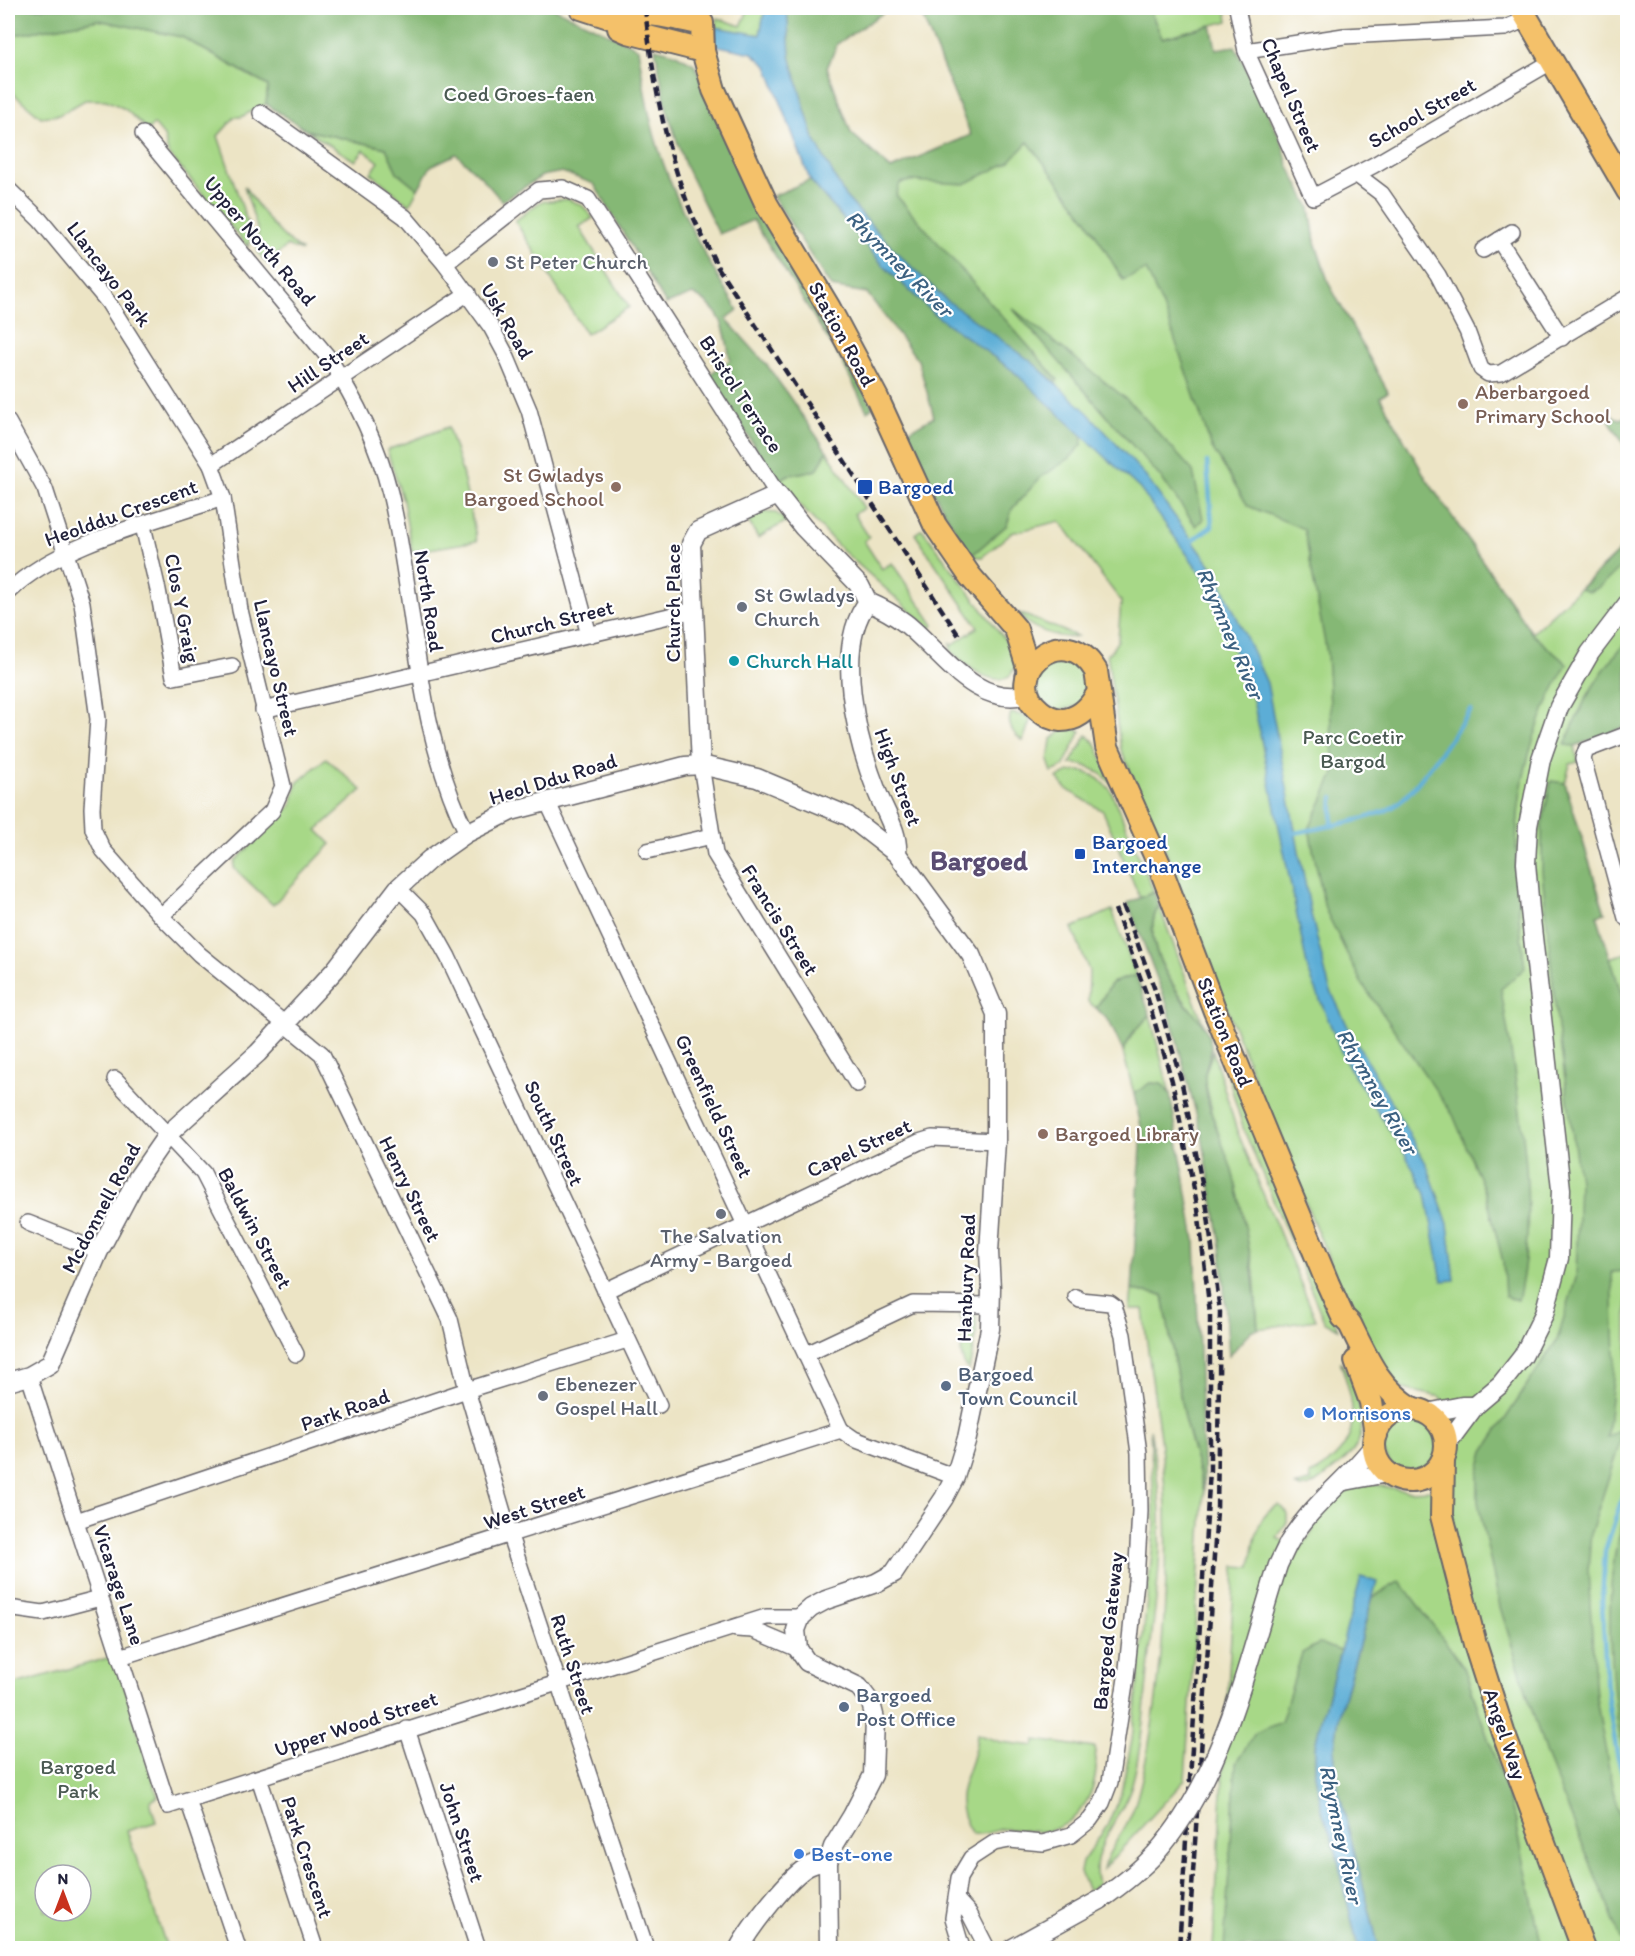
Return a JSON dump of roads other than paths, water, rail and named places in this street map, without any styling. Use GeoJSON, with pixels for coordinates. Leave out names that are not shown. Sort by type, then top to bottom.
{"type":"FeatureCollection","features":[{"type":"Feature","properties":{"kind":"main road"},"geometry":{"type":"LineString","coordinates":[[582,8],[618,20],[629,14],[704,15]]}},
{"type":"Feature","properties":{"kind":"main road"},"geometry":{"type":"LineString","coordinates":[[1524,14],[1628,192]]}},
{"type":"Feature","properties":{"kind":"main road","name":"Station Road"},"geometry":{"type":"LineString","coordinates":[[704,15],[703,51],[714,90],[767,205],[829,308],[861,368],[935,525],[962,566],[1016,629],[1029,671],[1028,694],[1035,708],[1047,717],[1057,720],[1072,718],[1088,728],[1107,747]]}},
{"type":"Feature","properties":{"kind":"main road"},"geometry":{"type":"LineString","coordinates":[[618,20],[619,28],[628,32],[703,51]]}},
{"type":"Feature","properties":{"kind":"main road","name":"Station Road"},"geometry":{"type":"LineString","coordinates":[[1016,629],[1056,648],[1076,651],[1089,660],[1098,682],[1097,695],[1107,747],[1159,864],[1215,1011],[1343,1317],[1350,1323],[1380,1382],[1393,1396],[1420,1411]]}},
{"type":"Feature","properties":{"kind":"main road"},"geometry":{"type":"LineString","coordinates":[[1029,671],[1035,660],[1045,652],[1056,648]]}},
{"type":"Feature","properties":{"kind":"main road"},"geometry":{"type":"LineString","coordinates":[[1072,718],[1085,712],[1097,695]]}},
{"type":"Feature","properties":{"kind":"main road","name":"Station Road"},"geometry":{"type":"LineString","coordinates":[[1343,1317],[1342,1326],[1371,1402],[1375,1440]]}},
{"type":"Feature","properties":{"kind":"main road"},"geometry":{"type":"LineString","coordinates":[[1404,1409],[1420,1411],[1440,1425],[1445,1453],[1431,1474],[1410,1481],[1387,1473],[1379,1464],[1375,1440],[1386,1418],[1404,1409]]}},
{"type":"Feature","properties":{"kind":"main road","name":"Angel Way"},"geometry":{"type":"LineString","coordinates":[[1445,1453],[1442,1516],[1475,1644],[1503,1732],[1582,1948]]}},
{"type":"Feature","properties":{"kind":"main road","name":"Angel Way"},"geometry":{"type":"LineString","coordinates":[[1410,1481],[1442,1516]]}},
{"type":"Feature","properties":{"kind":"street","name":"Chapel Street"},"geometry":{"type":"LineString","coordinates":[[1237,8],[1246,51],[1313,196]]}},
{"type":"Feature","properties":{"kind":"street"},"geometry":{"type":"LineString","coordinates":[[1246,51],[1344,36],[1505,28],[1524,14]]}},
{"type":"Feature","properties":{"kind":"street","name":"School Street"},"geometry":{"type":"LineString","coordinates":[[1313,196],[1357,175],[1551,62]]}},
{"type":"Feature","properties":{"kind":"street","name":"Usk Road"},"geometry":{"type":"LineString","coordinates":[[261,113],[405,217],[468,293],[506,353],[529,410],[589,635]]}},
{"type":"Feature","properties":{"kind":"street","name":"Upper North Road"},"geometry":{"type":"LineString","coordinates":[[143,134],[322,349],[342,378]]}},
{"type":"Feature","properties":{"kind":"street"},"geometry":{"type":"LineString","coordinates":[[1357,175],[1382,194],[1438,275],[1467,331],[1481,369],[1488,374],[1501,373],[1628,297]]}},
{"type":"Feature","properties":{"kind":"street","name":"Bristol Terrace"},"geometry":{"type":"LineString","coordinates":[[445,264],[539,190],[563,188],[588,199],[778,495],[803,527],[860,586],[868,602]]}},
{"type":"Feature","properties":{"kind":"street","name":"Llancayo Park"},"geometry":{"type":"LineString","coordinates":[[8,189],[40,220],[108,302],[166,393]]}},
{"type":"Feature","properties":{"kind":"street"},"geometry":{"type":"LineString","coordinates":[[1484,250],[1506,236],[1562,338]]}},
{"type":"Feature","properties":{"kind":"street","name":"Hill Street"},"geometry":{"type":"LineString","coordinates":[[211,465],[468,293]]}},
{"type":"Feature","properties":{"kind":"street","name":"North Road"},"geometry":{"type":"LineString","coordinates":[[342,378],[380,460],[390,493],[420,674],[452,804],[466,833]]}},
{"type":"Feature","properties":{"kind":"street","name":"Llancayo Street"},"geometry":{"type":"LineString","coordinates":[[161,916],[272,811],[283,786],[240,609],[223,498],[211,465],[166,393]]}},
{"type":"Feature","properties":{"kind":"street","name":"Henry Street"},"geometry":{"type":"LineString","coordinates":[[8,422],[45,489],[82,603],[98,719],[92,808],[93,829],[103,850],[161,916],[206,960],[322,1054],[450,1319],[467,1390]]}},
{"type":"Feature","properties":{"kind":"street","name":"Church Place"},"geometry":{"type":"LineString","coordinates":[[701,765],[691,544],[694,534],[703,527],[778,495]]}},
{"type":"Feature","properties":{"kind":"street","name":"Heolddu Crescent"},"geometry":{"type":"LineString","coordinates":[[8,592],[26,574],[67,552],[223,498]]}},
{"type":"Feature","properties":{"kind":"street","name":"Clos Y Graig"},"geometry":{"type":"LineString","coordinates":[[143,526],[174,676],[231,666]]}},
{"type":"Feature","properties":{"kind":"street"},"geometry":{"type":"LineString","coordinates":[[868,602],[886,610],[905,623],[962,676],[980,688],[1001,696],[1028,694]]}},
{"type":"Feature","properties":{"kind":"street","name":"High Street"},"geometry":{"type":"LineString","coordinates":[[868,602],[856,621],[851,698],[870,774],[898,840],[897,854],[945,916],[971,956],[996,1014]]}},
{"type":"Feature","properties":{"kind":"street"},"geometry":{"type":"LineString","coordinates":[[1445,1453],[1475,1406],[1501,1384],[1523,1356],[1538,1328],[1553,1286],[1562,1230],[1557,1141],[1526,863],[1533,791],[1547,738],[1559,707],[1590,653],[1628,603]]}},
{"type":"Feature","properties":{"kind":"street","name":"Church Street"},"geometry":{"type":"LineString","coordinates":[[263,710],[695,610]]}},
{"type":"Feature","properties":{"kind":"street"},"geometry":{"type":"LineString","coordinates":[[1626,918],[1583,759],[1586,750],[1628,734]]}},
{"type":"Feature","properties":{"kind":"street"},"geometry":{"type":"LineString","coordinates":[[701,765],[757,778],[830,807],[848,816],[897,854]]}},
{"type":"Feature","properties":{"kind":"street","name":"Heol Ddu Road"},"geometry":{"type":"LineString","coordinates":[[286,1023],[335,970],[398,888],[430,859],[466,833],[511,811],[685,766],[701,765]]}},
{"type":"Feature","properties":{"kind":"street","name":"Francis Street"},"geometry":{"type":"LineString","coordinates":[[701,765],[715,854],[857,1084]]}},
{"type":"Feature","properties":{"kind":"street","name":"Greenfield Street"},"geometry":{"type":"LineString","coordinates":[[547,801],[842,1430]]}},
{"type":"Feature","properties":{"kind":"street"},"geometry":{"type":"LineString","coordinates":[[647,851],[712,836]]}},
{"type":"Feature","properties":{"kind":"street","name":"South Street"},"geometry":{"type":"LineString","coordinates":[[398,888],[424,914],[437,937],[659,1405]]}},
{"type":"Feature","properties":{"kind":"street","name":"Hanbury Road"},"geometry":{"type":"LineString","coordinates":[[801,1617],[826,1600],[876,1583],[894,1573],[944,1498],[954,1477],[967,1438],[987,1345],[991,1305],[989,1241],[996,1141],[996,1014]]}},
{"type":"Feature","properties":{"kind":"street","name":"Mcdonnell Road"},"geometry":{"type":"LineString","coordinates":[[8,1382],[29,1376],[50,1364],[99,1251],[138,1177],[167,1135],[258,1053],[286,1023]]}},
{"type":"Feature","properties":{"kind":"street","name":"Baldwin Street"},"geometry":{"type":"LineString","coordinates":[[115,1079],[203,1173],[296,1354]]}},
{"type":"Feature","properties":{"kind":"street","name":"Capel Street"},"geometry":{"type":"LineString","coordinates":[[605,1291],[919,1142],[932,1138],[996,1141]]}},
{"type":"Feature","properties":{"kind":"street"},"geometry":{"type":"LineString","coordinates":[[28,1223],[99,1251]]}},
{"type":"Feature","properties":{"kind":"street","name":"Bargoed Gateway"},"geometry":{"type":"LineString","coordinates":[[962,1948],[953,1918],[958,1878],[967,1864],[978,1852],[994,1843],[1011,1840],[1043,1843],[1071,1835],[1090,1820],[1102,1803],[1110,1782],[1126,1678],[1136,1581],[1140,1511],[1139,1453],[1123,1335],[1114,1306],[1110,1303],[1080,1300],[1076,1297]]}},
{"type":"Feature","properties":{"kind":"street"},"geometry":{"type":"LineString","coordinates":[[807,1354],[913,1304],[991,1305]]}},
{"type":"Feature","properties":{"kind":"street","name":"Park Road"},"geometry":{"type":"LineString","coordinates":[[76,1521],[467,1390],[627,1340]]}},
{"type":"Feature","properties":{"kind":"street","name":"Vicarage Lane"},"geometry":{"type":"LineString","coordinates":[[29,1376],[168,1806]]}},
{"type":"Feature","properties":{"kind":"street","name":"Ruth Street"},"geometry":{"type":"LineString","coordinates":[[467,1390],[557,1684],[646,1948]]}},
{"type":"Feature","properties":{"kind":"street"},"geometry":{"type":"LineString","coordinates":[[1420,1411],[1475,1406]]}},
{"type":"Feature","properties":{"kind":"street"},"geometry":{"type":"LineString","coordinates":[[842,1430],[854,1439],[954,1477]]}},
{"type":"Feature","properties":{"kind":"street","name":"West Street"},"geometry":{"type":"LineString","coordinates":[[120,1657],[842,1430]]}},
{"type":"Feature","properties":{"kind":"street"},"geometry":{"type":"LineString","coordinates":[[1345,1481],[1348,1473],[1375,1440]]}},
{"type":"Feature","properties":{"kind":"street"},"geometry":{"type":"LineString","coordinates":[[1013,1948],[1100,1900],[1132,1877],[1156,1853],[1190,1804],[1212,1763],[1278,1565],[1288,1544],[1314,1506],[1345,1481],[1387,1473]]}},
{"type":"Feature","properties":{"kind":"street"},"geometry":{"type":"LineString","coordinates":[[8,1608],[43,1613],[100,1598]]}},
{"type":"Feature","properties":{"kind":"street","name":"Upper Wood Street"},"geometry":{"type":"LineString","coordinates":[[168,1806],[766,1617],[801,1617]]}},
{"type":"Feature","properties":{"kind":"street"},"geometry":{"type":"LineString","coordinates":[[798,1649],[796,1630],[801,1617]]}},
{"type":"Feature","properties":{"kind":"street"},"geometry":{"type":"LineString","coordinates":[[733,1628],[753,1630],[798,1649],[814,1667],[859,1687],[871,1703],[874,1719],[875,1763],[868,1785],[832,1846],[828,1862],[829,1948]]}},
{"type":"Feature","properties":{"kind":"street","name":"John Street"},"geometry":{"type":"LineString","coordinates":[[406,1729],[478,1948]]}},
{"type":"Feature","properties":{"kind":"street","name":"Park Crescent"},"geometry":{"type":"LineString","coordinates":[[259,1778],[315,1948]]}},
{"type":"Feature","properties":{"kind":"street"},"geometry":{"type":"LineString","coordinates":[[188,1800],[238,1948]]}},
{"type":"Feature","properties":{"kind":"street"},"geometry":{"type":"LineString","coordinates":[[739,1948],[761,1916],[803,1871],[818,1862],[828,1862]]}},
{"type":"Feature","properties":{"kind":"street"},"geometry":{"type":"LineString","coordinates":[[957,1900],[969,1913],[987,1948]]}},
{"type":"Feature","properties":{"kind":"water","name":"Rhymney River"},"geometry":{"type":"Polygon","coordinates":[[[765,8],[787,8],[790,56],[814,139],[845,196],[893,249],[945,299],[1032,362],[1088,413],[1143,473],[1217,574],[1267,683],[1311,914],[1329,987],[1349,1029],[1427,1165],[1448,1224],[1455,1280],[1442,1281],[1426,1194],[1405,1154],[1345,1061],[1308,970],[1251,690],[1202,575],[1140,489],[1012,370],[934,314],[883,265],[810,180],[767,66],[752,53],[714,45],[715,27],[760,35],[765,8]]]}},
{"type":"Feature","properties":{"kind":"water","name":"Rhymney River"},"geometry":{"type":"Polygon","coordinates":[[[1361,1577],[1377,1582],[1340,1711],[1334,1751],[1338,1788],[1379,1948],[1358,1948],[1335,1847],[1323,1814],[1315,1775],[1315,1747],[1320,1723],[1361,1577]]]}},
{"type":"Feature","properties":{"kind":"waterway"},"geometry":{"type":"LineString","coordinates":[[1189,543],[1212,526],[1207,462]]}},
{"type":"Feature","properties":{"kind":"waterway"},"geometry":{"type":"LineString","coordinates":[[1290,834],[1360,819],[1396,805],[1425,774],[1471,710]]}},
{"type":"Feature","properties":{"kind":"waterway"},"geometry":{"type":"LineString","coordinates":[[1332,824],[1333,798]]}},
{"type":"Feature","properties":{"kind":"waterway"},"geometry":{"type":"LineString","coordinates":[[1628,1480],[1605,1551],[1602,1602],[1607,1694],[1617,1754],[1628,1792]]}},
{"type":"Feature","properties":{"kind":"railway"},"geometry":{"type":"LineString","coordinates":[[645,8],[655,83],[666,134],[689,207],[717,266],[961,639]]}},
{"type":"Feature","properties":{"kind":"railway"},"geometry":{"type":"LineString","coordinates":[[1123,905],[1155,990],[1181,1079],[1207,1208],[1220,1312],[1217,1511],[1188,1948]]}},
{"type":"Feature","properties":{"kind":"railway"},"geometry":{"type":"LineString","coordinates":[[1115,909],[1146,993],[1172,1081],[1198,1209],[1210,1313],[1210,1470],[1179,1948]]}},
{"type":"Feature","properties":{"kind":"place","name":"St Peter Church"},"geometry":{"type":"Point","coordinates":[493,262]}},
{"type":"Feature","properties":{"kind":"place","name":"Aberbargoed Primary School"},"geometry":{"type":"Point","coordinates":[1463,404]}},
{"type":"Feature","properties":{"kind":"place","name":"St Gwladys Bargoed School"},"geometry":{"type":"Point","coordinates":[616,487]}},
{"type":"Feature","properties":{"kind":"place","name":"Bargoed"},"geometry":{"type":"Point","coordinates":[865,487]}},
{"type":"Feature","properties":{"kind":"place","name":"St Gwladys Church"},"geometry":{"type":"Point","coordinates":[742,607]}},
{"type":"Feature","properties":{"kind":"place","name":"Church Hall"},"geometry":{"type":"Point","coordinates":[734,661]}},
{"type":"Feature","properties":{"kind":"place","name":"Bargoed Interchange"},"geometry":{"type":"Point","coordinates":[1080,854]}},
{"type":"Feature","properties":{"kind":"place","name":"Bargoed Library"},"geometry":{"type":"Point","coordinates":[1043,1134]}},
{"type":"Feature","properties":{"kind":"place","name":"The Salvation Army - Bargoed"},"geometry":{"type":"Point","coordinates":[721,1214]}},
{"type":"Feature","properties":{"kind":"place","name":"Bargoed Town Council"},"geometry":{"type":"Point","coordinates":[946,1386]}},
{"type":"Feature","properties":{"kind":"place","name":"Ebenezer Gospel Hall"},"geometry":{"type":"Point","coordinates":[543,1396]}},
{"type":"Feature","properties":{"kind":"place","name":"Morrisons"},"geometry":{"type":"Point","coordinates":[1309,1413]}},
{"type":"Feature","properties":{"kind":"place","name":"Bargoed Post Office"},"geometry":{"type":"Point","coordinates":[844,1707]}},
{"type":"Feature","properties":{"kind":"place","name":"Best-one"},"geometry":{"type":"Point","coordinates":[799,1854]}},
{"type":"Feature","properties":{"kind":"district","name":"Bargoed"},"geometry":{"type":"Point","coordinates":[979,861]}},
{"type":"Feature","properties":{"kind":"park label","name":"Coed Groes-faen"},"geometry":{"type":"Point","coordinates":[519,94]}},
{"type":"Feature","properties":{"kind":"park label","name":"Parc Coetir Bargod"},"geometry":{"type":"Point","coordinates":[1353,749]}},
{"type":"Feature","properties":{"kind":"park label","name":"Bargoed Park"},"geometry":{"type":"Point","coordinates":[78,1779]}}]}
